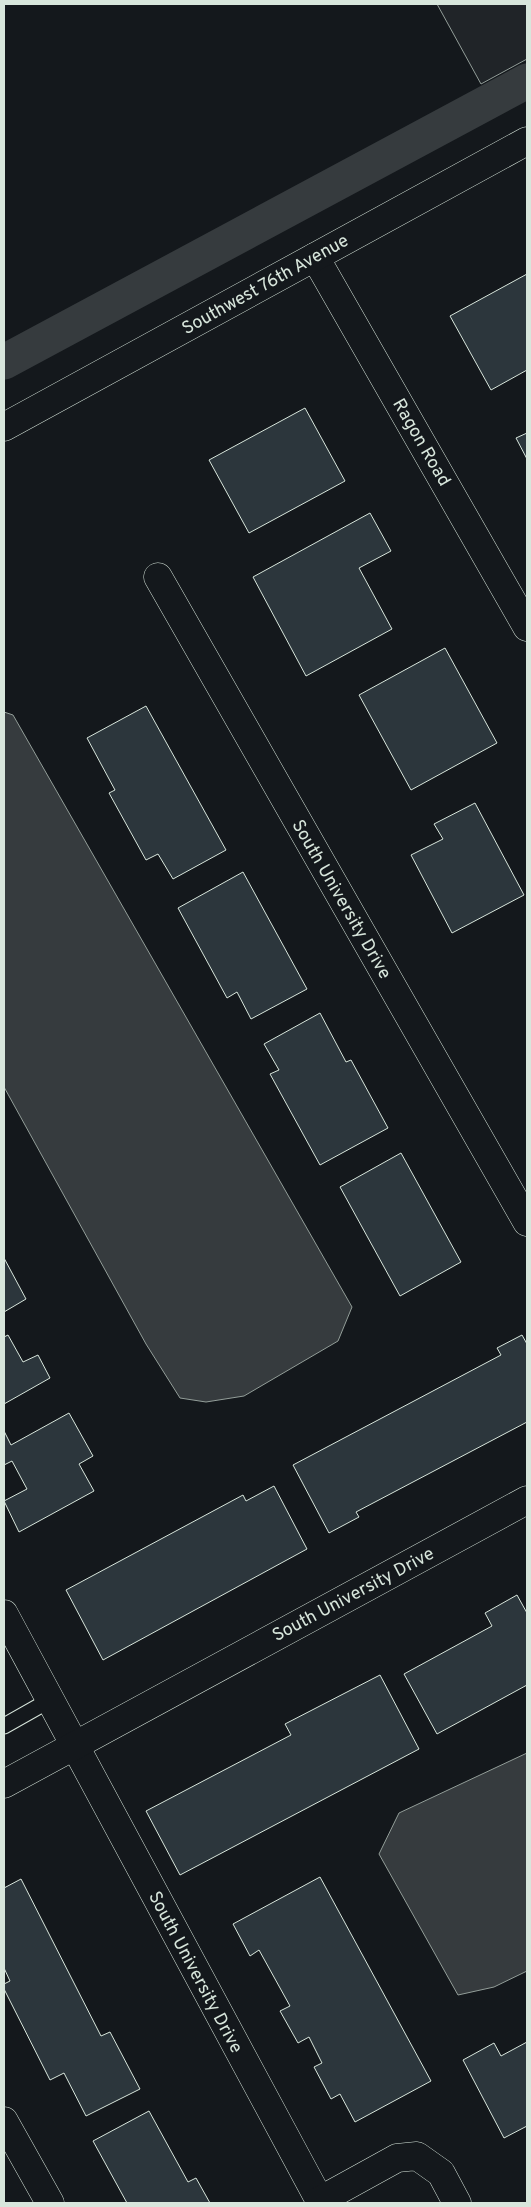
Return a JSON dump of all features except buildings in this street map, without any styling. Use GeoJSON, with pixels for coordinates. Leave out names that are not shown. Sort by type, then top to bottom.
{"type":"FeatureCollection","features":[{"type":"Feature","properties":{"kind":"street","name":"Southwest 76th Avenue"},"geometry":{"type":"LineString","coordinates":[[4,427],[527,142]]}},
{"type":"Feature","properties":{"kind":"street","name":"Ragon Road"},"geometry":{"type":"LineString","coordinates":[[315,257],[527,627]]}},
{"type":"Feature","properties":{"kind":"street","name":"South University Drive"},"geometry":{"type":"LineString","coordinates":[[158,577],[527,1222]]}},
{"type":"Feature","properties":{"kind":"street","name":"South University Drive"},"geometry":{"type":"LineString","coordinates":[[4,1784],[74,1744],[527,1500]]}},
{"type":"Feature","properties":{"kind":"street","name":"South University Drive"},"geometry":{"type":"LineString","coordinates":[[4,1614],[320,2202],[397,2158],[417,2156],[441,2173],[457,2203]]}},
{"type":"Feature","properties":{"kind":"street"},"geometry":{"type":"LineString","coordinates":[[4,2121],[50,2203]]}},
{"type":"Feature","properties":{"kind":"lane"},"geometry":{"type":"LineString","coordinates":[[4,1726],[50,1700]]}},
{"type":"Feature","properties":{"kind":"shaded area"},"geometry":{"type":"Polygon","coordinates":[[[437,4],[527,4],[527,59],[481,84],[437,4]]]}},
{"type":"Feature","properties":{"kind":"shaded area"},"geometry":{"type":"Polygon","coordinates":[[[4,712],[13,715],[352,1307],[338,1341],[244,1396],[206,1402],[180,1398],[146,1344],[4,1087],[4,712]]]}},
{"type":"Feature","properties":{"kind":"shaded area"},"geometry":{"type":"Polygon","coordinates":[[[527,1753],[527,1971],[494,1987],[458,1995],[379,1854],[399,1813],[527,1753]]]}},
{"type":"Feature","properties":{"kind":"waterway"},"geometry":{"type":"LineString","coordinates":[[4,362],[527,81]]}}]}
